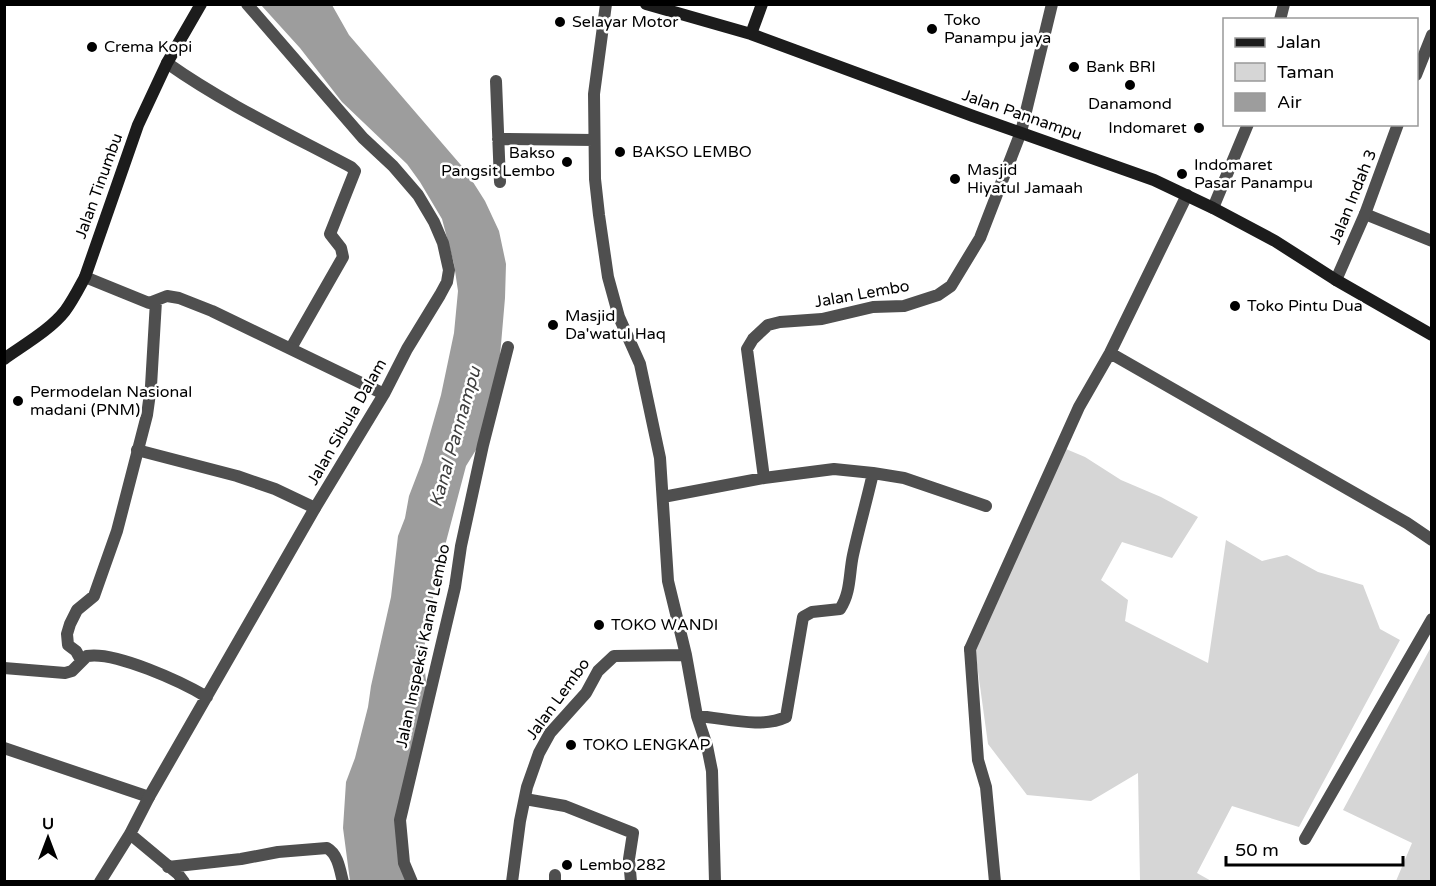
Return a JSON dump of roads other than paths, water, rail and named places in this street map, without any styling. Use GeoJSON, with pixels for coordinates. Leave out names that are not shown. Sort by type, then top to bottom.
{"type":"FeatureCollection","features":[{"type":"Feature","properties":{"kind":"main road","name":"Jalan Tinumbu"},"geometry":{"type":"LineString","coordinates":[[4,359],[52,324],[65,311],[85,277],[138,125],[167,63],[201,4]]}},
{"type":"Feature","properties":{"kind":"main road","name":"Jalan Pannampu"},"geometry":{"type":"LineString","coordinates":[[646,4],[752,34],[973,116],[1144,176],[1213,208],[1275,242],[1431,335]]}},
{"type":"Feature","properties":{"kind":"main road"},"geometry":{"type":"LineString","coordinates":[[752,34],[762,4]]}},
{"type":"Feature","properties":{"kind":"street","name":"Jalan Sibula Dalam"},"geometry":{"type":"LineString","coordinates":[[99,882],[130,834],[149,797],[447,282],[449,270],[443,243],[418,195],[393,166],[363,138],[247,4]]}},
{"type":"Feature","properties":{"kind":"street"},"geometry":{"type":"LineString","coordinates":[[606,4],[594,94],[596,188],[608,277],[619,318],[640,364],[660,458],[668,581],[686,655],[697,716],[712,771],[714,882]]}},
{"type":"Feature","properties":{"kind":"street","name":"Jalan Lembo"},"geometry":{"type":"LineString","coordinates":[[764,478],[747,349],[753,339],[768,325],[822,319],[873,307],[904,306],[938,295],[951,286],[980,238],[1021,132],[1053,4]]}},
{"type":"Feature","properties":{"kind":"street"},"geometry":{"type":"LineString","coordinates":[[1418,70],[1431,35]]}},
{"type":"Feature","properties":{"kind":"street"},"geometry":{"type":"LineString","coordinates":[[167,63],[218,97],[355,171],[330,234],[341,248],[343,257],[291,348]]}},
{"type":"Feature","properties":{"kind":"street"},"geometry":{"type":"LineString","coordinates":[[496,81],[500,182]]}},
{"type":"Feature","properties":{"kind":"street"},"geometry":{"type":"LineString","coordinates":[[1213,208],[1247,126]]}},
{"type":"Feature","properties":{"kind":"street","name":"Jalan Indah 3"},"geometry":{"type":"LineString","coordinates":[[1336,280],[1365,214],[1397,126]]}},
{"type":"Feature","properties":{"kind":"street"},"geometry":{"type":"LineString","coordinates":[[498,139],[594,140]]}},
{"type":"Feature","properties":{"kind":"street"},"geometry":{"type":"LineString","coordinates":[[995,882],[986,787],[978,760],[970,649],[1066,434],[1110,353],[1187,195]]}},
{"type":"Feature","properties":{"kind":"street"},"geometry":{"type":"LineString","coordinates":[[1365,214],[1431,241]]}},
{"type":"Feature","properties":{"kind":"street"},"geometry":{"type":"LineString","coordinates":[[85,277],[141,302],[156,302],[161,297],[167,296],[179,298],[291,348],[384,394]]}},
{"type":"Feature","properties":{"kind":"street"},"geometry":{"type":"LineString","coordinates":[[81,660],[76,651],[68,645],[67,634],[78,609],[94,596],[117,531],[147,415],[156,302]]}},
{"type":"Feature","properties":{"kind":"street","name":"Jalan Inspeksi Kanal Lembo"},"geometry":{"type":"LineString","coordinates":[[412,882],[404,863],[400,820],[455,586],[461,546],[483,445],[508,347]]}},
{"type":"Feature","properties":{"kind":"street"},"geometry":{"type":"LineString","coordinates":[[1110,353],[1398,517],[1431,540]]}},
{"type":"Feature","properties":{"kind":"street"},"geometry":{"type":"LineString","coordinates":[[137,450],[237,476],[275,489],[315,508]]}},
{"type":"Feature","properties":{"kind":"street"},"geometry":{"type":"LineString","coordinates":[[663,497],[764,478],[834,469],[904,478],[986,506]]}},
{"type":"Feature","properties":{"kind":"street"},"geometry":{"type":"LineString","coordinates":[[697,716],[757,722],[776,722],[786,717],[803,616],[812,612],[840,609],[846,601],[853,555],[873,473]]}},
{"type":"Feature","properties":{"kind":"street"},"geometry":{"type":"LineString","coordinates":[[1305,839],[1431,619]]}},
{"type":"Feature","properties":{"kind":"street"},"geometry":{"type":"LineString","coordinates":[[4,668],[65,674],[72,671],[87,656],[103,655],[180,682],[207,697]]}},
{"type":"Feature","properties":{"kind":"street","name":"Jalan Lembo"},"geometry":{"type":"LineString","coordinates":[[512,882],[527,786],[544,743],[566,714],[586,693],[598,671],[614,656],[686,655]]}},
{"type":"Feature","properties":{"kind":"street"},"geometry":{"type":"LineString","coordinates":[[4,748],[149,797]]}},
{"type":"Feature","properties":{"kind":"street"},"geometry":{"type":"LineString","coordinates":[[525,799],[565,806],[633,832],[630,859],[631,882]]}},
{"type":"Feature","properties":{"kind":"street"},"geometry":{"type":"LineString","coordinates":[[130,834],[178,874],[184,882]]}},
{"type":"Feature","properties":{"kind":"street"},"geometry":{"type":"LineString","coordinates":[[168,867],[241,859],[278,852],[327,848],[335,855],[343,882]]}},
{"type":"Feature","properties":{"kind":"water","name":"Kanal Pannampu"},"geometry":{"type":"Polygon","coordinates":[[[261,5],[332,5],[349,35],[466,171],[485,201],[499,231],[506,264],[500,356],[479,445],[466,466],[437,576],[423,654],[427,690],[402,804],[408,881],[350,881],[343,828],[346,782],[355,758],[368,707],[391,597],[398,536],[441,395],[454,333],[458,291],[454,264],[442,219],[407,164],[342,102],[300,48],[261,5]]]}},
{"type":"Feature","properties":{"kind":"place","name":"Selayar Motor"},"geometry":{"type":"Point","coordinates":[560,22]}},
{"type":"Feature","properties":{"kind":"place","name":"Toko Panampu jaya"},"geometry":{"type":"Point","coordinates":[932,29]}},
{"type":"Feature","properties":{"kind":"place","name":"Crema Kopi"},"geometry":{"type":"Point","coordinates":[92,47]}},
{"type":"Feature","properties":{"kind":"place","name":"Bank BRI"},"geometry":{"type":"Point","coordinates":[1074,67]}},
{"type":"Feature","properties":{"kind":"place","name":"Danamond"},"geometry":{"type":"Point","coordinates":[1130,85]}},
{"type":"Feature","properties":{"kind":"place","name":"Indomaret"},"geometry":{"type":"Point","coordinates":[1199,128]}},
{"type":"Feature","properties":{"kind":"place","name":"BAKSO LEMBO"},"geometry":{"type":"Point","coordinates":[620,152]}},
{"type":"Feature","properties":{"kind":"place","name":"Bakso Pangsit Lembo"},"geometry":{"type":"Point","coordinates":[567,162]}},
{"type":"Feature","properties":{"kind":"place","name":"Indomaret Pasar Panampu"},"geometry":{"type":"Point","coordinates":[1182,174]}},
{"type":"Feature","properties":{"kind":"place","name":"Masjid Hiyatul Jamaah"},"geometry":{"type":"Point","coordinates":[955,179]}},
{"type":"Feature","properties":{"kind":"place","name":"Toko Pintu Dua"},"geometry":{"type":"Point","coordinates":[1235,306]}},
{"type":"Feature","properties":{"kind":"place","name":"Masjid Da'watul Haq"},"geometry":{"type":"Point","coordinates":[553,325]}},
{"type":"Feature","properties":{"kind":"place","name":"Permodelan Nasional madani (PNM)"},"geometry":{"type":"Point","coordinates":[18,401]}},
{"type":"Feature","properties":{"kind":"place","name":"TOKO WANDI"},"geometry":{"type":"Point","coordinates":[599,625]}},
{"type":"Feature","properties":{"kind":"place","name":"TOKO LENGKAP"},"geometry":{"type":"Point","coordinates":[571,745]}},
{"type":"Feature","properties":{"kind":"place","name":"Lembo 282"},"geometry":{"type":"Point","coordinates":[567,865]}}]}
